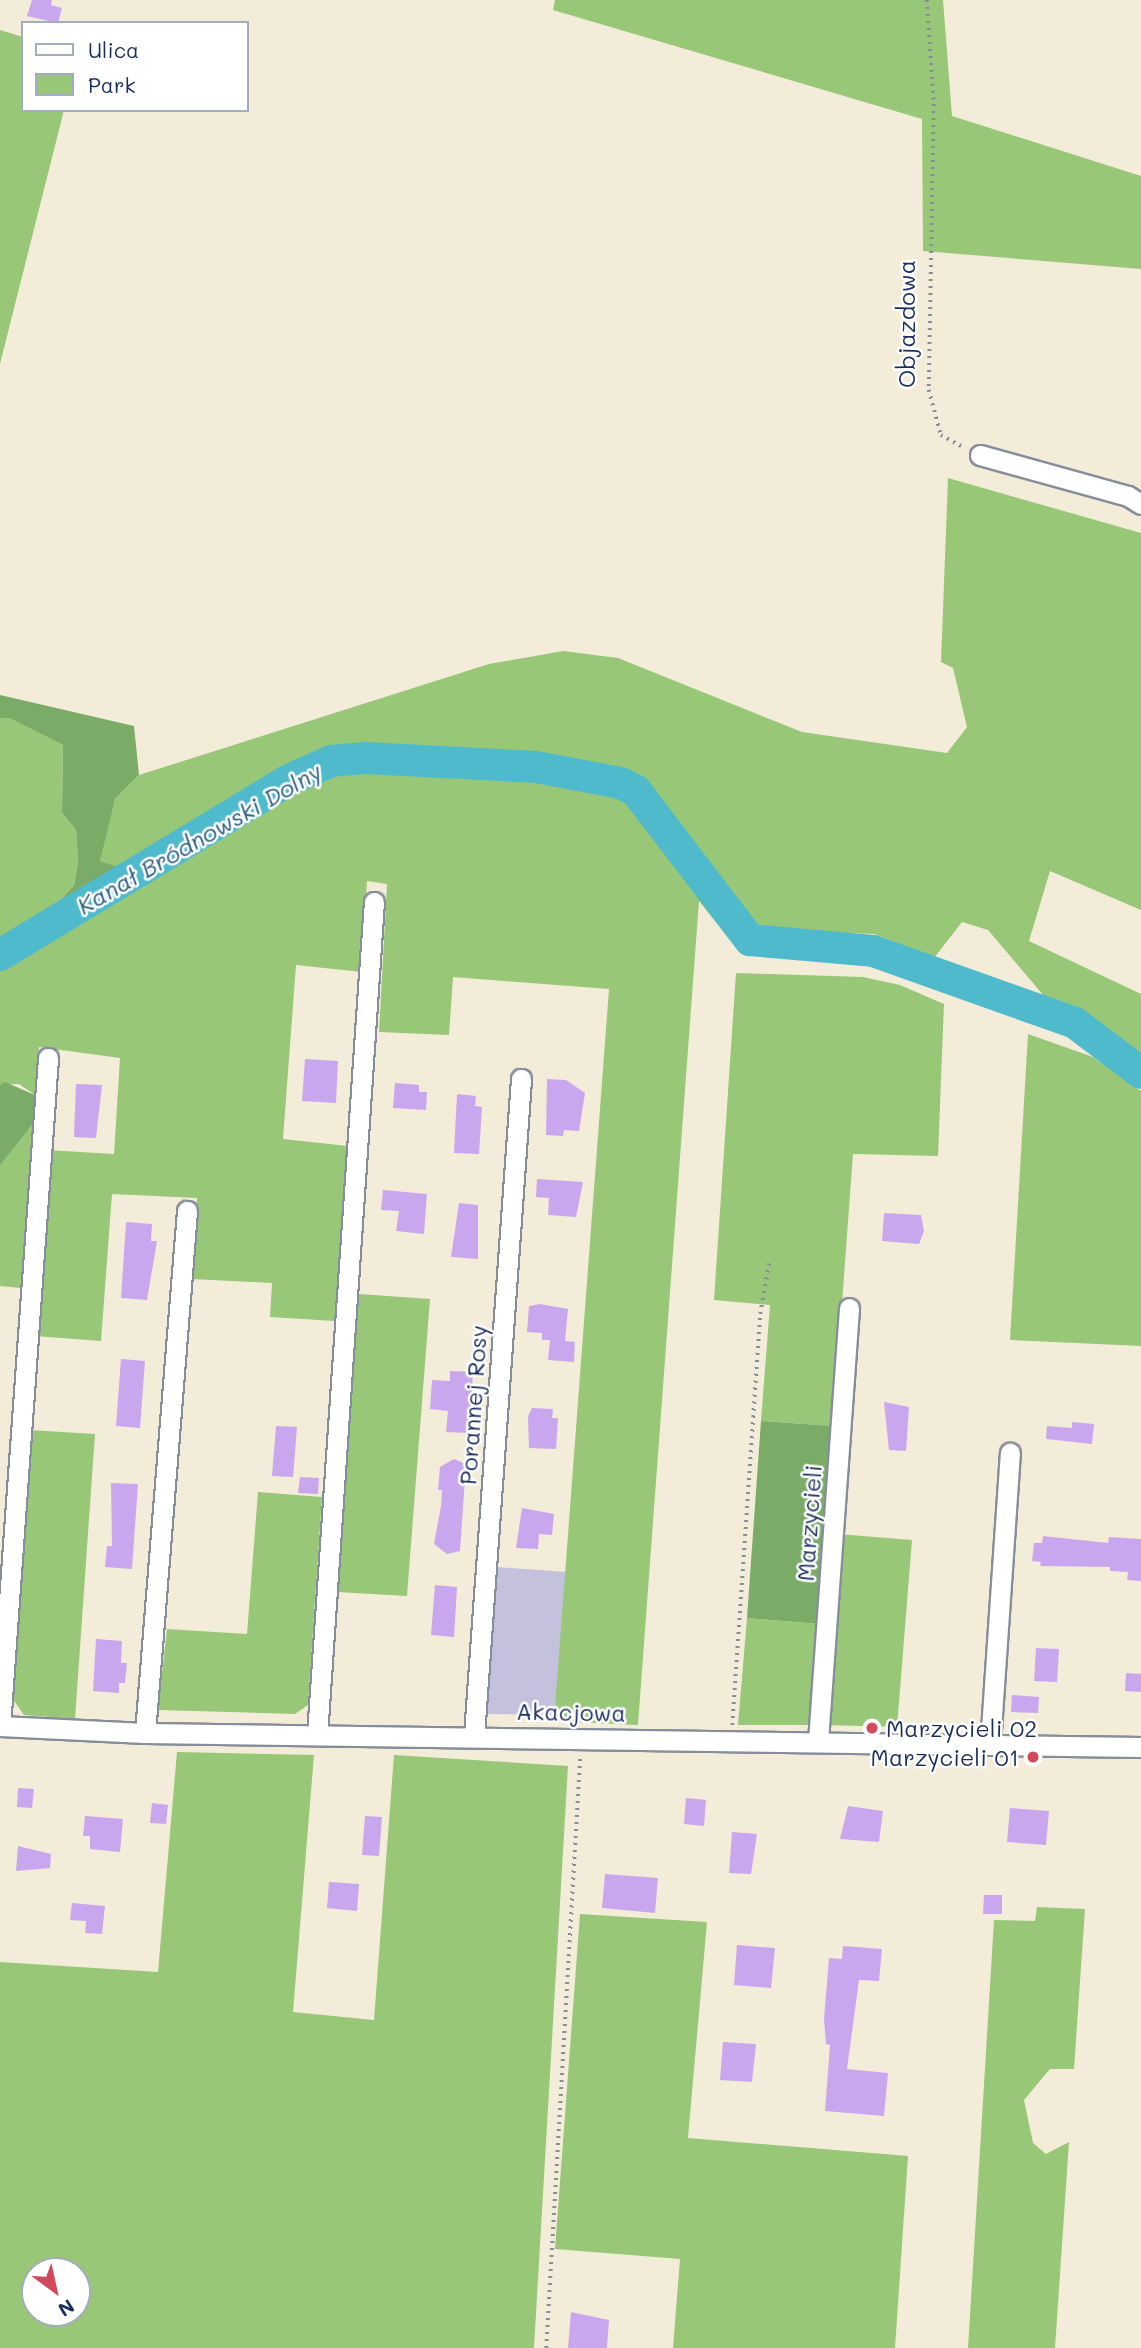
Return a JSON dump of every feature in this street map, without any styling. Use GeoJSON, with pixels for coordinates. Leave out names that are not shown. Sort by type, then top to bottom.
{"type":"FeatureCollection","features":[{"type":"Feature","properties":{"kind":"street"},"geometry":{"type":"LineString","coordinates":[[980,455],[1128,496],[1141,504]]}},
{"type":"Feature","properties":{"kind":"street"},"geometry":{"type":"LineString","coordinates":[[317,1735],[373,902]]}},
{"type":"Feature","properties":{"kind":"street"},"geometry":{"type":"LineString","coordinates":[[0,1726],[48,1058]]}},
{"type":"Feature","properties":{"kind":"street","name":"Porannej Rosy"},"geometry":{"type":"LineString","coordinates":[[474,1734],[521,1079]]}},
{"type":"Feature","properties":{"kind":"street"},"geometry":{"type":"LineString","coordinates":[[145,1733],[187,1212]]}},
{"type":"Feature","properties":{"kind":"street","name":"Marzycieli"},"geometry":{"type":"LineString","coordinates":[[818,1741],[849,1308]]}},
{"type":"Feature","properties":{"kind":"street"},"geometry":{"type":"LineString","coordinates":[[990,1745],[1010,1453]]}},
{"type":"Feature","properties":{"kind":"street","name":"Akacjowa"},"geometry":{"type":"LineString","coordinates":[[0,1726],[145,1733],[474,1734],[1141,1747]]}},
{"type":"Feature","properties":{"kind":"path","name":"Objazdowa"},"geometry":{"type":"LineString","coordinates":[[927,0],[934,104],[929,390],[942,435],[980,455]]}},
{"type":"Feature","properties":{"kind":"path"},"geometry":{"type":"LineString","coordinates":[[731,1740],[761,1314],[769,1263]]}},
{"type":"Feature","properties":{"kind":"path"},"geometry":{"type":"LineString","coordinates":[[546,2348],[581,1736]]}},
{"type":"Feature","properties":{"kind":"shaded area"},"geometry":{"type":"Polygon","coordinates":[[[496,1567],[566,1572],[556,1715],[486,1714],[496,1567]]]}},
{"type":"Feature","properties":{"kind":"green space"},"geometry":{"type":"Polygon","coordinates":[[[555,0],[943,0],[952,116],[1141,176],[1141,269],[923,251],[922,119],[553,10],[555,0]]]}},
{"type":"Feature","properties":{"kind":"green space"},"geometry":{"type":"Polygon","coordinates":[[[0,30],[21,36],[21,112],[63,112],[0,364],[0,30]]]}},
{"type":"Feature","properties":{"kind":"green space"},"geometry":{"type":"Polygon","coordinates":[[[948,478],[1141,533],[1141,910],[1050,871],[1029,941],[1141,994],[1141,1057],[1050,1003],[988,930],[962,922],[934,958],[874,934],[753,930],[741,954],[699,901],[638,1725],[554,1721],[609,989],[453,977],[449,1035],[379,1032],[387,884],[367,881],[362,972],[296,965],[283,1139],[348,1146],[335,1321],[270,1317],[272,1283],[191,1279],[197,1198],[112,1194],[101,1341],[35,1336],[47,1150],[114,1154],[120,1058],[39,1047],[35,1095],[19,1084],[0,1085],[0,718],[9,718],[63,745],[62,811],[76,830],[78,862],[74,885],[60,902],[119,868],[100,861],[107,825],[115,799],[139,775],[489,664],[563,651],[618,658],[802,732],[947,753],[967,727],[953,668],[941,662],[948,478]]]}},
{"type":"Feature","properties":{"kind":"green space"},"geometry":{"type":"Polygon","coordinates":[[[0,695],[134,726],[139,775],[115,799],[100,861],[121,868],[58,904],[74,885],[78,862],[76,830],[62,812],[63,745],[9,718],[0,718],[0,695]]]}},
{"type":"Feature","properties":{"kind":"green space"},"geometry":{"type":"Polygon","coordinates":[[[736,973],[863,977],[900,985],[944,1004],[938,1156],[853,1154],[833,1426],[761,1421],[770,1305],[714,1300],[736,973]]]}},
{"type":"Feature","properties":{"kind":"green space"},"geometry":{"type":"Polygon","coordinates":[[[1028,1034],[1093,1057],[1141,1091],[1141,1346],[1010,1340],[1028,1034]]]}},
{"type":"Feature","properties":{"kind":"green space"},"geometry":{"type":"Polygon","coordinates":[[[5,1082],[35,1095],[33,1124],[0,1165],[0,1085],[5,1082]]]}},
{"type":"Feature","properties":{"kind":"green space"},"geometry":{"type":"Polygon","coordinates":[[[33,1124],[21,1288],[0,1286],[0,1164],[33,1124]]]}},
{"type":"Feature","properties":{"kind":"green space"},"geometry":{"type":"Polygon","coordinates":[[[359,1294],[430,1299],[407,1596],[337,1592],[359,1294]]]}},
{"type":"Feature","properties":{"kind":"green space"},"geometry":{"type":"Polygon","coordinates":[[[761,1421],[833,1426],[819,1624],[747,1618],[761,1421]]]}},
{"type":"Feature","properties":{"kind":"green space"},"geometry":{"type":"Polygon","coordinates":[[[29,1430],[95,1434],[75,1719],[24,1715],[12,1698],[29,1430]]]}},
{"type":"Feature","properties":{"kind":"green space"},"geometry":{"type":"Polygon","coordinates":[[[258,1492],[322,1497],[308,1705],[295,1714],[158,1710],[167,1629],[247,1634],[258,1492]]]}},
{"type":"Feature","properties":{"kind":"green space"},"geometry":{"type":"Polygon","coordinates":[[[838,1534],[912,1540],[897,1727],[824,1725],[838,1534]]]}},
{"type":"Feature","properties":{"kind":"green space"},"geometry":{"type":"Polygon","coordinates":[[[747,1618],[819,1624],[812,1725],[738,1725],[747,1618]]]}},
{"type":"Feature","properties":{"kind":"green space"},"geometry":{"type":"Polygon","coordinates":[[[177,1752],[314,1755],[293,2012],[374,2020],[394,1755],[568,1766],[534,2348],[0,2348],[0,1962],[158,1972],[177,1752]]]}},
{"type":"Feature","properties":{"kind":"green space"},"geometry":{"type":"Polygon","coordinates":[[[1037,1907],[1085,1909],[1074,2069],[1050,2069],[1024,2100],[1033,2143],[1046,2154],[1069,2142],[1055,2348],[968,2348],[994,1920],[1035,1921],[1037,1907]]]}},
{"type":"Feature","properties":{"kind":"green space"},"geometry":{"type":"Polygon","coordinates":[[[580,1914],[707,1922],[688,2138],[908,2156],[895,2348],[673,2348],[680,2259],[555,2249],[580,1914]]]}},
{"type":"Feature","properties":{"kind":"building"},"geometry":{"type":"Polygon","coordinates":[[[32,0],[52,0],[51,5],[62,8],[59,21],[27,16],[32,0]]]}},
{"type":"Feature","properties":{"kind":"building"},"geometry":{"type":"Polygon","coordinates":[[[305,1059],[338,1061],[336,1103],[302,1101],[305,1059]]]}},
{"type":"Feature","properties":{"kind":"building"},"geometry":{"type":"Polygon","coordinates":[[[547,1079],[566,1080],[585,1093],[579,1131],[564,1130],[563,1136],[546,1135],[547,1079]]]}},
{"type":"Feature","properties":{"kind":"building"},"geometry":{"type":"Polygon","coordinates":[[[395,1083],[419,1085],[419,1092],[427,1092],[426,1110],[393,1108],[395,1083]]]}},
{"type":"Feature","properties":{"kind":"building"},"geometry":{"type":"Polygon","coordinates":[[[76,1084],[102,1085],[96,1138],[74,1137],[76,1084]]]}},
{"type":"Feature","properties":{"kind":"building"},"geometry":{"type":"Polygon","coordinates":[[[457,1094],[476,1096],[475,1106],[482,1107],[479,1154],[454,1153],[457,1094]]]}},
{"type":"Feature","properties":{"kind":"building"},"geometry":{"type":"Polygon","coordinates":[[[537,1179],[583,1182],[576,1217],[548,1215],[549,1198],[536,1197],[537,1179]]]}},
{"type":"Feature","properties":{"kind":"building"},"geometry":{"type":"Polygon","coordinates":[[[383,1190],[427,1194],[424,1234],[396,1231],[399,1211],[381,1210],[383,1190]]]}},
{"type":"Feature","properties":{"kind":"building"},"geometry":{"type":"Polygon","coordinates":[[[459,1203],[478,1205],[478,1259],[451,1257],[459,1203]]]}},
{"type":"Feature","properties":{"kind":"building"},"geometry":{"type":"Polygon","coordinates":[[[884,1213],[921,1215],[924,1231],[919,1244],[882,1241],[884,1213]]]}},
{"type":"Feature","properties":{"kind":"building"},"geometry":{"type":"Polygon","coordinates":[[[126,1222],[152,1224],[151,1241],[157,1241],[147,1300],[121,1298],[126,1222]]]}},
{"type":"Feature","properties":{"kind":"building"},"geometry":{"type":"Polygon","coordinates":[[[540,1304],[568,1309],[565,1341],[575,1342],[574,1362],[548,1360],[550,1340],[542,1340],[542,1333],[527,1332],[529,1306],[540,1304]]]}},
{"type":"Feature","properties":{"kind":"building"},"geometry":{"type":"Polygon","coordinates":[[[121,1359],[145,1361],[140,1428],[116,1426],[121,1359]]]}},
{"type":"Feature","properties":{"kind":"building"},"geometry":{"type":"Polygon","coordinates":[[[450,1371],[473,1372],[469,1433],[446,1432],[448,1411],[430,1409],[432,1380],[450,1381],[450,1371]]]}},
{"type":"Feature","properties":{"kind":"building"},"geometry":{"type":"Polygon","coordinates":[[[884,1402],[909,1407],[906,1451],[889,1450],[884,1402]]]}},
{"type":"Feature","properties":{"kind":"building"},"geometry":{"type":"Polygon","coordinates":[[[532,1408],[553,1409],[552,1418],[558,1418],[556,1449],[529,1448],[528,1416],[532,1408]]]}},
{"type":"Feature","properties":{"kind":"building"},"geometry":{"type":"Polygon","coordinates":[[[1072,1422],[1094,1424],[1092,1444],[1046,1439],[1047,1426],[1072,1428],[1072,1422]]]}},
{"type":"Feature","properties":{"kind":"building"},"geometry":{"type":"Polygon","coordinates":[[[276,1426],[297,1427],[293,1477],[272,1476],[276,1426]]]}},
{"type":"Feature","properties":{"kind":"building"},"geometry":{"type":"Polygon","coordinates":[[[454,1459],[466,1464],[460,1551],[447,1554],[434,1544],[441,1506],[442,1490],[438,1490],[440,1467],[454,1459]]]}},
{"type":"Feature","properties":{"kind":"building"},"geometry":{"type":"Polygon","coordinates":[[[300,1477],[319,1478],[318,1494],[298,1493],[300,1477]]]}},
{"type":"Feature","properties":{"kind":"building"},"geometry":{"type":"Polygon","coordinates":[[[111,1483],[138,1484],[132,1569],[105,1567],[107,1546],[112,1546],[111,1483]]]}},
{"type":"Feature","properties":{"kind":"building"},"geometry":{"type":"Polygon","coordinates":[[[522,1508],[554,1514],[552,1535],[539,1534],[538,1549],[516,1548],[522,1508]]]}},
{"type":"Feature","properties":{"kind":"building"},"geometry":{"type":"Polygon","coordinates":[[[1043,1536],[1108,1543],[1109,1537],[1141,1539],[1141,1581],[1127,1580],[1128,1572],[1110,1571],[1110,1567],[1040,1566],[1041,1562],[1032,1561],[1034,1543],[1042,1543],[1043,1536]]]}},
{"type":"Feature","properties":{"kind":"building"},"geometry":{"type":"Polygon","coordinates":[[[435,1585],[457,1587],[454,1637],[431,1635],[435,1585]]]}},
{"type":"Feature","properties":{"kind":"building"},"geometry":{"type":"Polygon","coordinates":[[[96,1639],[122,1641],[121,1663],[127,1663],[125,1683],[119,1683],[119,1693],[93,1691],[96,1639]]]}},
{"type":"Feature","properties":{"kind":"building"},"geometry":{"type":"Polygon","coordinates":[[[1036,1648],[1059,1649],[1057,1682],[1034,1681],[1036,1648]]]}},
{"type":"Feature","properties":{"kind":"building"},"geometry":{"type":"Polygon","coordinates":[[[1126,1673],[1141,1674],[1141,1692],[1125,1691],[1126,1673]]]}},
{"type":"Feature","properties":{"kind":"building"},"geometry":{"type":"Polygon","coordinates":[[[1012,1695],[1039,1697],[1038,1713],[1011,1712],[1012,1695]]]}},
{"type":"Feature","properties":{"kind":"building"},"geometry":{"type":"Polygon","coordinates":[[[18,1788],[34,1789],[32,1808],[17,1807],[18,1788]]]}},
{"type":"Feature","properties":{"kind":"building"},"geometry":{"type":"Polygon","coordinates":[[[686,1798],[706,1800],[704,1826],[684,1824],[686,1798]]]}},
{"type":"Feature","properties":{"kind":"building"},"geometry":{"type":"Polygon","coordinates":[[[152,1803],[168,1805],[166,1824],[150,1823],[152,1803]]]}},
{"type":"Feature","properties":{"kind":"building"},"geometry":{"type":"Polygon","coordinates":[[[848,1806],[883,1811],[879,1842],[840,1839],[848,1806]]]}},
{"type":"Feature","properties":{"kind":"building"},"geometry":{"type":"Polygon","coordinates":[[[1010,1808],[1049,1811],[1046,1845],[1007,1842],[1010,1808]]]}},
{"type":"Feature","properties":{"kind":"building"},"geometry":{"type":"Polygon","coordinates":[[[85,1816],[123,1819],[120,1852],[90,1849],[90,1836],[83,1836],[85,1816]]]}},
{"type":"Feature","properties":{"kind":"building"},"geometry":{"type":"Polygon","coordinates":[[[365,1816],[382,1817],[379,1856],[362,1855],[365,1816]]]}},
{"type":"Feature","properties":{"kind":"building"},"geometry":{"type":"Polygon","coordinates":[[[732,1832],[757,1834],[751,1874],[729,1873],[732,1832]]]}},
{"type":"Feature","properties":{"kind":"building"},"geometry":{"type":"Polygon","coordinates":[[[18,1846],[51,1854],[50,1868],[16,1871],[18,1846]]]}},
{"type":"Feature","properties":{"kind":"building"},"geometry":{"type":"Polygon","coordinates":[[[605,1874],[658,1878],[655,1913],[602,1908],[605,1874]]]}},
{"type":"Feature","properties":{"kind":"building"},"geometry":{"type":"Polygon","coordinates":[[[329,1882],[359,1884],[357,1911],[327,1908],[329,1882]]]}},
{"type":"Feature","properties":{"kind":"building"},"geometry":{"type":"Polygon","coordinates":[[[984,1895],[1002,1895],[1002,1914],[983,1914],[984,1895]]]}},
{"type":"Feature","properties":{"kind":"building"},"geometry":{"type":"Polygon","coordinates":[[[72,1903],[105,1906],[102,1934],[85,1933],[86,1921],[70,1920],[72,1903]]]}},
{"type":"Feature","properties":{"kind":"building"},"geometry":{"type":"Polygon","coordinates":[[[737,1945],[775,1948],[771,1988],[734,1985],[737,1945]]]}},
{"type":"Feature","properties":{"kind":"building"},"geometry":{"type":"Polygon","coordinates":[[[843,1946],[882,1949],[879,1981],[859,1980],[847,2069],[888,2073],[884,2116],[825,2111],[830,2045],[826,2044],[824,2019],[829,1958],[842,1959],[843,1946]]]}},
{"type":"Feature","properties":{"kind":"building"},"geometry":{"type":"Polygon","coordinates":[[[723,2042],[756,2044],[752,2082],[720,2080],[723,2042]]]}},
{"type":"Feature","properties":{"kind":"building"},"geometry":{"type":"Polygon","coordinates":[[[571,2312],[609,2320],[607,2348],[568,2348],[571,2312]]]}},
{"type":"Feature","properties":{"kind":"waterway","name":"Kanał Bródnowski Dolny"},"geometry":{"type":"LineString","coordinates":[[0,955],[287,781],[331,761],[365,758],[536,767],[621,783],[636,791],[750,940],[873,951],[1075,1023],[1141,1073]]}},
{"type":"Feature","properties":{"kind":"place","name":"Marzycieli 02"},"geometry":{"type":"Point","coordinates":[872,1728]}},
{"type":"Feature","properties":{"kind":"place","name":"Marzycieli 01"},"geometry":{"type":"Point","coordinates":[1033,1757]}}]}
